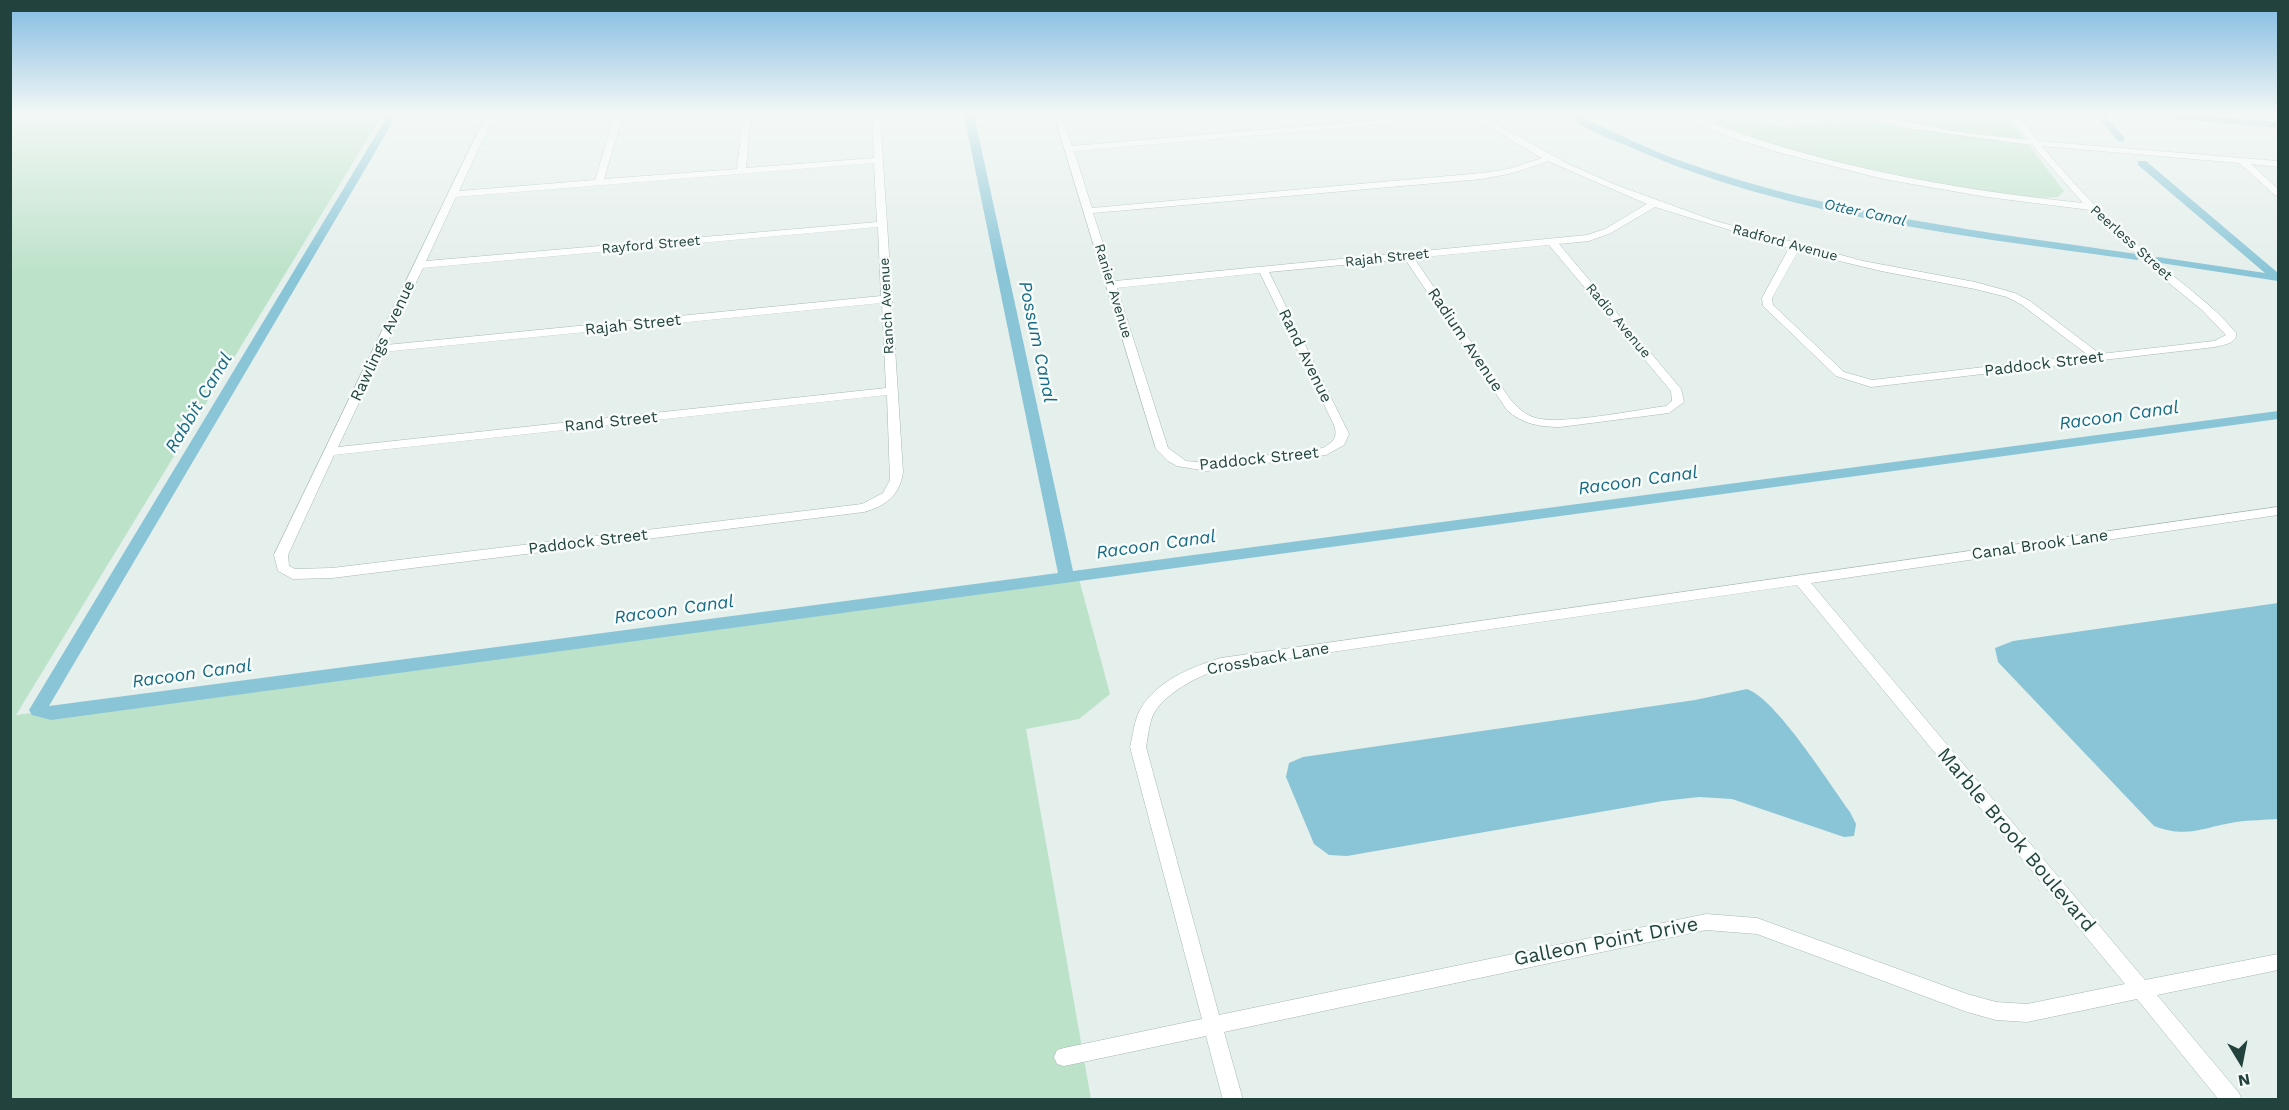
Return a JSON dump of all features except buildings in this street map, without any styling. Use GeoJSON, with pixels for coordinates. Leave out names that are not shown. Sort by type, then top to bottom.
{"type":"FeatureCollection","features":[{"type":"Feature","properties":{"kind":"street","name":"Rawlings Avenue"},"geometry":{"type":"LineString","coordinates":[[283,568],[281,555],[467,167]]}},
{"type":"Feature","properties":{"kind":"street"},"geometry":{"type":"LineString","coordinates":[[599,182],[604,167]]}},
{"type":"Feature","properties":{"kind":"street"},"geometry":{"type":"LineString","coordinates":[[454,194],[785,167]]}},
{"type":"Feature","properties":{"kind":"street","name":"Ranch Avenue"},"geometry":{"type":"LineString","coordinates":[[878,167],[897,472],[896,484],[891,495]]}},
{"type":"Feature","properties":{"kind":"street","name":"Ranier Avenue"},"geometry":{"type":"LineString","coordinates":[[1074,167],[1162,449],[1175,462]]}},
{"type":"Feature","properties":{"kind":"street"},"geometry":{"type":"LineString","coordinates":[[1088,212],[1482,176],[1523,167]]}},
{"type":"Feature","properties":{"kind":"street","name":"Radford Avenue"},"geometry":{"type":"LineString","coordinates":[[1570,167],[1655,203],[1795,247],[1865,265],[2011,295],[2026,303],[2097,357]]}},
{"type":"Feature","properties":{"kind":"street"},"geometry":{"type":"LineString","coordinates":[[1844,167],[1948,189],[2091,207]]}},
{"type":"Feature","properties":{"kind":"street","name":"Peerless Street"},"geometry":{"type":"LineString","coordinates":[[2055,167],[2091,207],[2157,268],[2223,323],[2232,335]]}},
{"type":"Feature","properties":{"kind":"street"},"geometry":{"type":"LineString","coordinates":[[2249,167],[2278,193]]}},
{"type":"Feature","properties":{"kind":"street","name":"Rajah Street"},"geometry":{"type":"LineString","coordinates":[[1111,285],[1552,242],[1599,235],[1655,203]]}},
{"type":"Feature","properties":{"kind":"street","name":"Rayford Street"},"geometry":{"type":"LineString","coordinates":[[419,265],[882,224]]}},
{"type":"Feature","properties":{"kind":"street","name":"Radio Avenue"},"geometry":{"type":"LineString","coordinates":[[1527,420],[1544,423],[1592,419],[1663,410],[1678,402],[1677,392],[1672,385],[1552,242]]}},
{"type":"Feature","properties":{"kind":"street","name":"Paddock Street"},"geometry":{"type":"LineString","coordinates":[[1795,247],[1767,298],[1768,306],[1840,374],[1871,384],[1888,384],[2215,344],[2228,340],[2232,335]]}},
{"type":"Feature","properties":{"kind":"street","name":"Radium Avenue"},"geometry":{"type":"LineString","coordinates":[[1408,256],[1506,401],[1512,409],[1527,420]]}},
{"type":"Feature","properties":{"kind":"street","name":"Rand Avenue"},"geometry":{"type":"LineString","coordinates":[[1263,270],[1340,426],[1342,434],[1340,442]]}},
{"type":"Feature","properties":{"kind":"street","name":"Rajah Street"},"geometry":{"type":"LineString","coordinates":[[379,350],[887,299]]}},
{"type":"Feature","properties":{"kind":"street","name":"Rand Street"},"geometry":{"type":"LineString","coordinates":[[331,452],[892,391]]}},
{"type":"Feature","properties":{"kind":"street","name":"Paddock Street"},"geometry":{"type":"LineString","coordinates":[[1175,462],[1188,466],[1207,466],[1326,451],[1340,442]]}},
{"type":"Feature","properties":{"kind":"street","name":"Paddock Street"},"geometry":{"type":"LineString","coordinates":[[283,568],[293,574],[343,571],[864,508],[879,503],[891,495]]}},
{"type":"Feature","properties":{"kind":"street","name":"Canal Brook Lane"},"geometry":{"type":"LineString","coordinates":[[1801,580],[2278,511]]}},
{"type":"Feature","properties":{"kind":"street","name":"Marble Brook Boulevard"},"geometry":{"type":"LineString","coordinates":[[1801,580],[2232,1100]]}},
{"type":"Feature","properties":{"kind":"street","name":"Crossback Lane"},"geometry":{"type":"LineString","coordinates":[[1233,1100],[1138,747],[1146,713],[1160,696],[1193,672],[1221,663],[1801,580]]}},
{"type":"Feature","properties":{"kind":"street","name":"Galleon Point Drive"},"geometry":{"type":"LineString","coordinates":[[1064,1057],[1706,922],[1757,926],[1967,1003],[1996,1011],[2027,1013],[2140,989]]}},
{"type":"Feature","properties":{"kind":"street"},"geometry":{"type":"LineString","coordinates":[[2140,989],[2278,962]]}},
{"type":"Feature","properties":{"kind":"green space"},"geometry":{"type":"Polygon","coordinates":[[[10,167],[350,167],[16,715],[1079,579],[1110,694],[1079,719],[1026,729],[1091,1099],[11,1099],[10,167]]]}},
{"type":"Feature","properties":{"kind":"green space"},"geometry":{"type":"Polygon","coordinates":[[[1855,167],[2046,167],[2064,191],[2058,197],[1980,195],[1855,167]]]}},
{"type":"Feature","properties":{"kind":"water"},"geometry":{"type":"Polygon","coordinates":[[[2278,603],[2278,819],[2236,822],[2187,832],[2154,826],[1998,662],[1995,648],[2013,641],[2278,603]]]}},
{"type":"Feature","properties":{"kind":"water"},"geometry":{"type":"Polygon","coordinates":[[[1747,689],[1772,708],[1816,763],[1850,812],[1856,824],[1854,836],[1844,837],[1732,799],[1699,797],[1663,801],[1347,856],[1329,855],[1314,844],[1286,777],[1289,763],[1303,757],[1695,700],[1747,689]]]}},
{"type":"Feature","properties":{"kind":"waterway","name":"Racoon Canal"},"geometry":{"type":"LineString","coordinates":[[362,167],[38,710],[51,713],[2278,415]]}},
{"type":"Feature","properties":{"kind":"waterway","name":"Possum Canal"},"geometry":{"type":"LineString","coordinates":[[980,167],[1067,577]]}},
{"type":"Feature","properties":{"kind":"waterway","name":"Otter Canal"},"geometry":{"type":"LineString","coordinates":[[1689,167],[1754,187],[1862,213],[2137,257]]}},
{"type":"Feature","properties":{"kind":"waterway"},"geometry":{"type":"LineString","coordinates":[[2146,167],[2278,278],[2158,260]]}},
{"type":"Feature","properties":{"kind":"water label","name":"Rabbit Canal"},"geometry":{"type":"Point","coordinates":[199,403]}}]}
